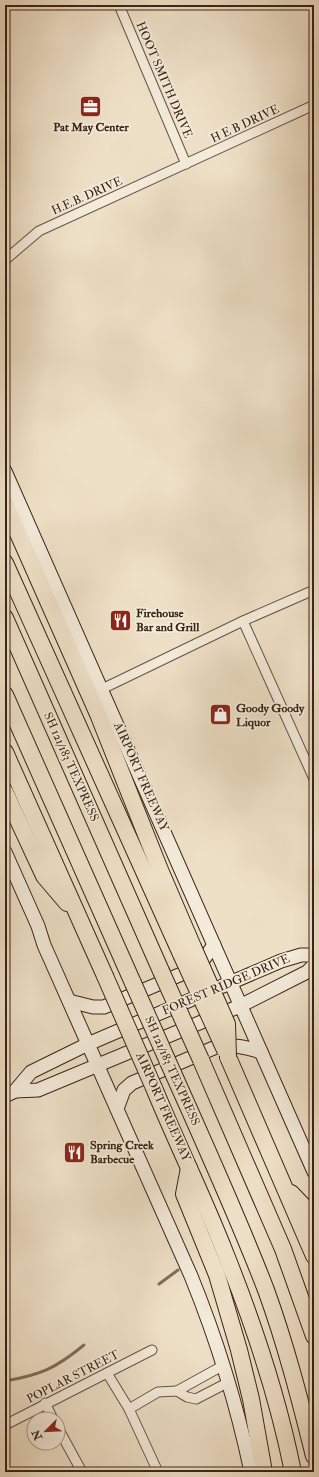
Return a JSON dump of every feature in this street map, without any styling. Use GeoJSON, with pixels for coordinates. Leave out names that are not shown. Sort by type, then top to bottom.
{"type":"FeatureCollection","features":[{"type":"Feature","properties":{"kind":"highway"},"geometry":{"type":"LineString","coordinates":[[5,504],[98,714],[160,870],[187,950],[230,1062],[314,1256]]}},
{"type":"Feature","properties":{"kind":"highway"},"geometry":{"type":"LineString","coordinates":[[5,563],[187,950]]}},
{"type":"Feature","properties":{"kind":"highway","name":"SH 121/183 TEXPRESS"},"geometry":{"type":"LineString","coordinates":[[5,618],[283,1249],[314,1336]]}},
{"type":"Feature","properties":{"kind":"highway","name":"SH 121/183 TEXPRESS"},"geometry":{"type":"LineString","coordinates":[[5,695],[239,1222],[266,1292],[288,1358],[314,1456]]}},
{"type":"Feature","properties":{"kind":"highway","name":"AIRPORT FREEWAY"},"geometry":{"type":"LineString","coordinates":[[5,752],[105,976],[226,1254],[256,1332],[274,1391],[293,1472]]}},
{"type":"Feature","properties":{"kind":"highway"},"geometry":{"type":"LineString","coordinates":[[5,792],[44,876],[78,916]]}},
{"type":"Feature","properties":{"kind":"highway"},"geometry":{"type":"LineString","coordinates":[[189,1168],[184,1194],[217,1275],[239,1350],[251,1399],[264,1472]]}},
{"type":"Feature","properties":{"kind":"highway"},"geometry":{"type":"LineString","coordinates":[[284,1186],[311,1214],[314,1220]]}},
{"type":"Feature","properties":{"kind":"main road","name":"AIRPORT FREEWAY"},"geometry":{"type":"LineString","coordinates":[[5,471],[314,1172]]}},
{"type":"Feature","properties":{"kind":"main road"},"geometry":{"type":"LineString","coordinates":[[5,852],[210,1322],[229,1382],[251,1472]]}},
{"type":"Feature","properties":{"kind":"main road"},"geometry":{"type":"LineString","coordinates":[[69,1001],[104,1007],[198,967],[214,945]]}},
{"type":"Feature","properties":{"kind":"main road","name":"FOREST RIDGE DRIVE"},"geometry":{"type":"LineString","coordinates":[[10,1093],[31,1072],[88,1044],[281,961],[301,955],[314,955]]}},
{"type":"Feature","properties":{"kind":"main road","name":"FOREST RIDGE DRIVE"},"geometry":{"type":"LineString","coordinates":[[10,1093],[38,1090],[97,1064],[240,1006],[307,972],[314,965]]}},
{"type":"Feature","properties":{"kind":"main road"},"geometry":{"type":"LineString","coordinates":[[116,1109],[124,1090],[132,1083],[216,1047],[229,1045],[240,1046],[261,1052]]}},
{"type":"Feature","properties":{"kind":"street","name":"HOOT SMITH DRIVE"},"geometry":{"type":"LineString","coordinates":[[118,5],[186,164]]}},
{"type":"Feature","properties":{"kind":"street","name":"H E B DRIVE"},"geometry":{"type":"LineString","coordinates":[[186,164],[314,105]]}},
{"type":"Feature","properties":{"kind":"street","name":"H.E.B. DRIVE"},"geometry":{"type":"LineString","coordinates":[[5,260],[39,231],[186,164]]}},
{"type":"Feature","properties":{"kind":"street"},"geometry":{"type":"LineString","coordinates":[[102,689],[243,621],[314,590]]}},
{"type":"Feature","properties":{"kind":"street"},"geometry":{"type":"LineString","coordinates":[[243,621],[314,779]]}},
{"type":"Feature","properties":{"kind":"street","name":"POPLAR STREET"},"geometry":{"type":"LineString","coordinates":[[5,1425],[45,1403],[152,1350]]}},
{"type":"Feature","properties":{"kind":"street"},"geometry":{"type":"LineString","coordinates":[[128,1409],[158,1392],[176,1391],[224,1365]]}},
{"type":"Feature","properties":{"kind":"street"},"geometry":{"type":"LineString","coordinates":[[107,1373],[128,1409],[158,1472]]}},
{"type":"Feature","properties":{"kind":"street"},"geometry":{"type":"LineString","coordinates":[[176,1391],[187,1397],[196,1399],[229,1382]]}},
{"type":"Feature","properties":{"kind":"street"},"geometry":{"type":"LineString","coordinates":[[45,1403],[49,1411]]}},
{"type":"Feature","properties":{"kind":"street"},"geometry":{"type":"LineString","coordinates":[[66,1443],[82,1472]]}},
{"type":"Feature","properties":{"kind":"waterway"},"geometry":{"type":"LineString","coordinates":[[159,1284],[178,1270]]}},
{"type":"Feature","properties":{"kind":"waterway"},"geometry":{"type":"LineString","coordinates":[[5,1381],[29,1376],[48,1369],[84,1345]]}},
{"type":"Feature","properties":{"kind":"place","name":"Pat May Center"},"geometry":{"type":"Point","coordinates":[91,106]}},
{"type":"Feature","properties":{"kind":"place","name":"Firehouse Bar and Grill"},"geometry":{"type":"Point","coordinates":[121,620]}},
{"type":"Feature","properties":{"kind":"place","name":"Goody Goody Liquor"},"geometry":{"type":"Point","coordinates":[220,715]}},
{"type":"Feature","properties":{"kind":"place","name":"Spring Creek Barbecue"},"geometry":{"type":"Point","coordinates":[75,1152]}}]}
